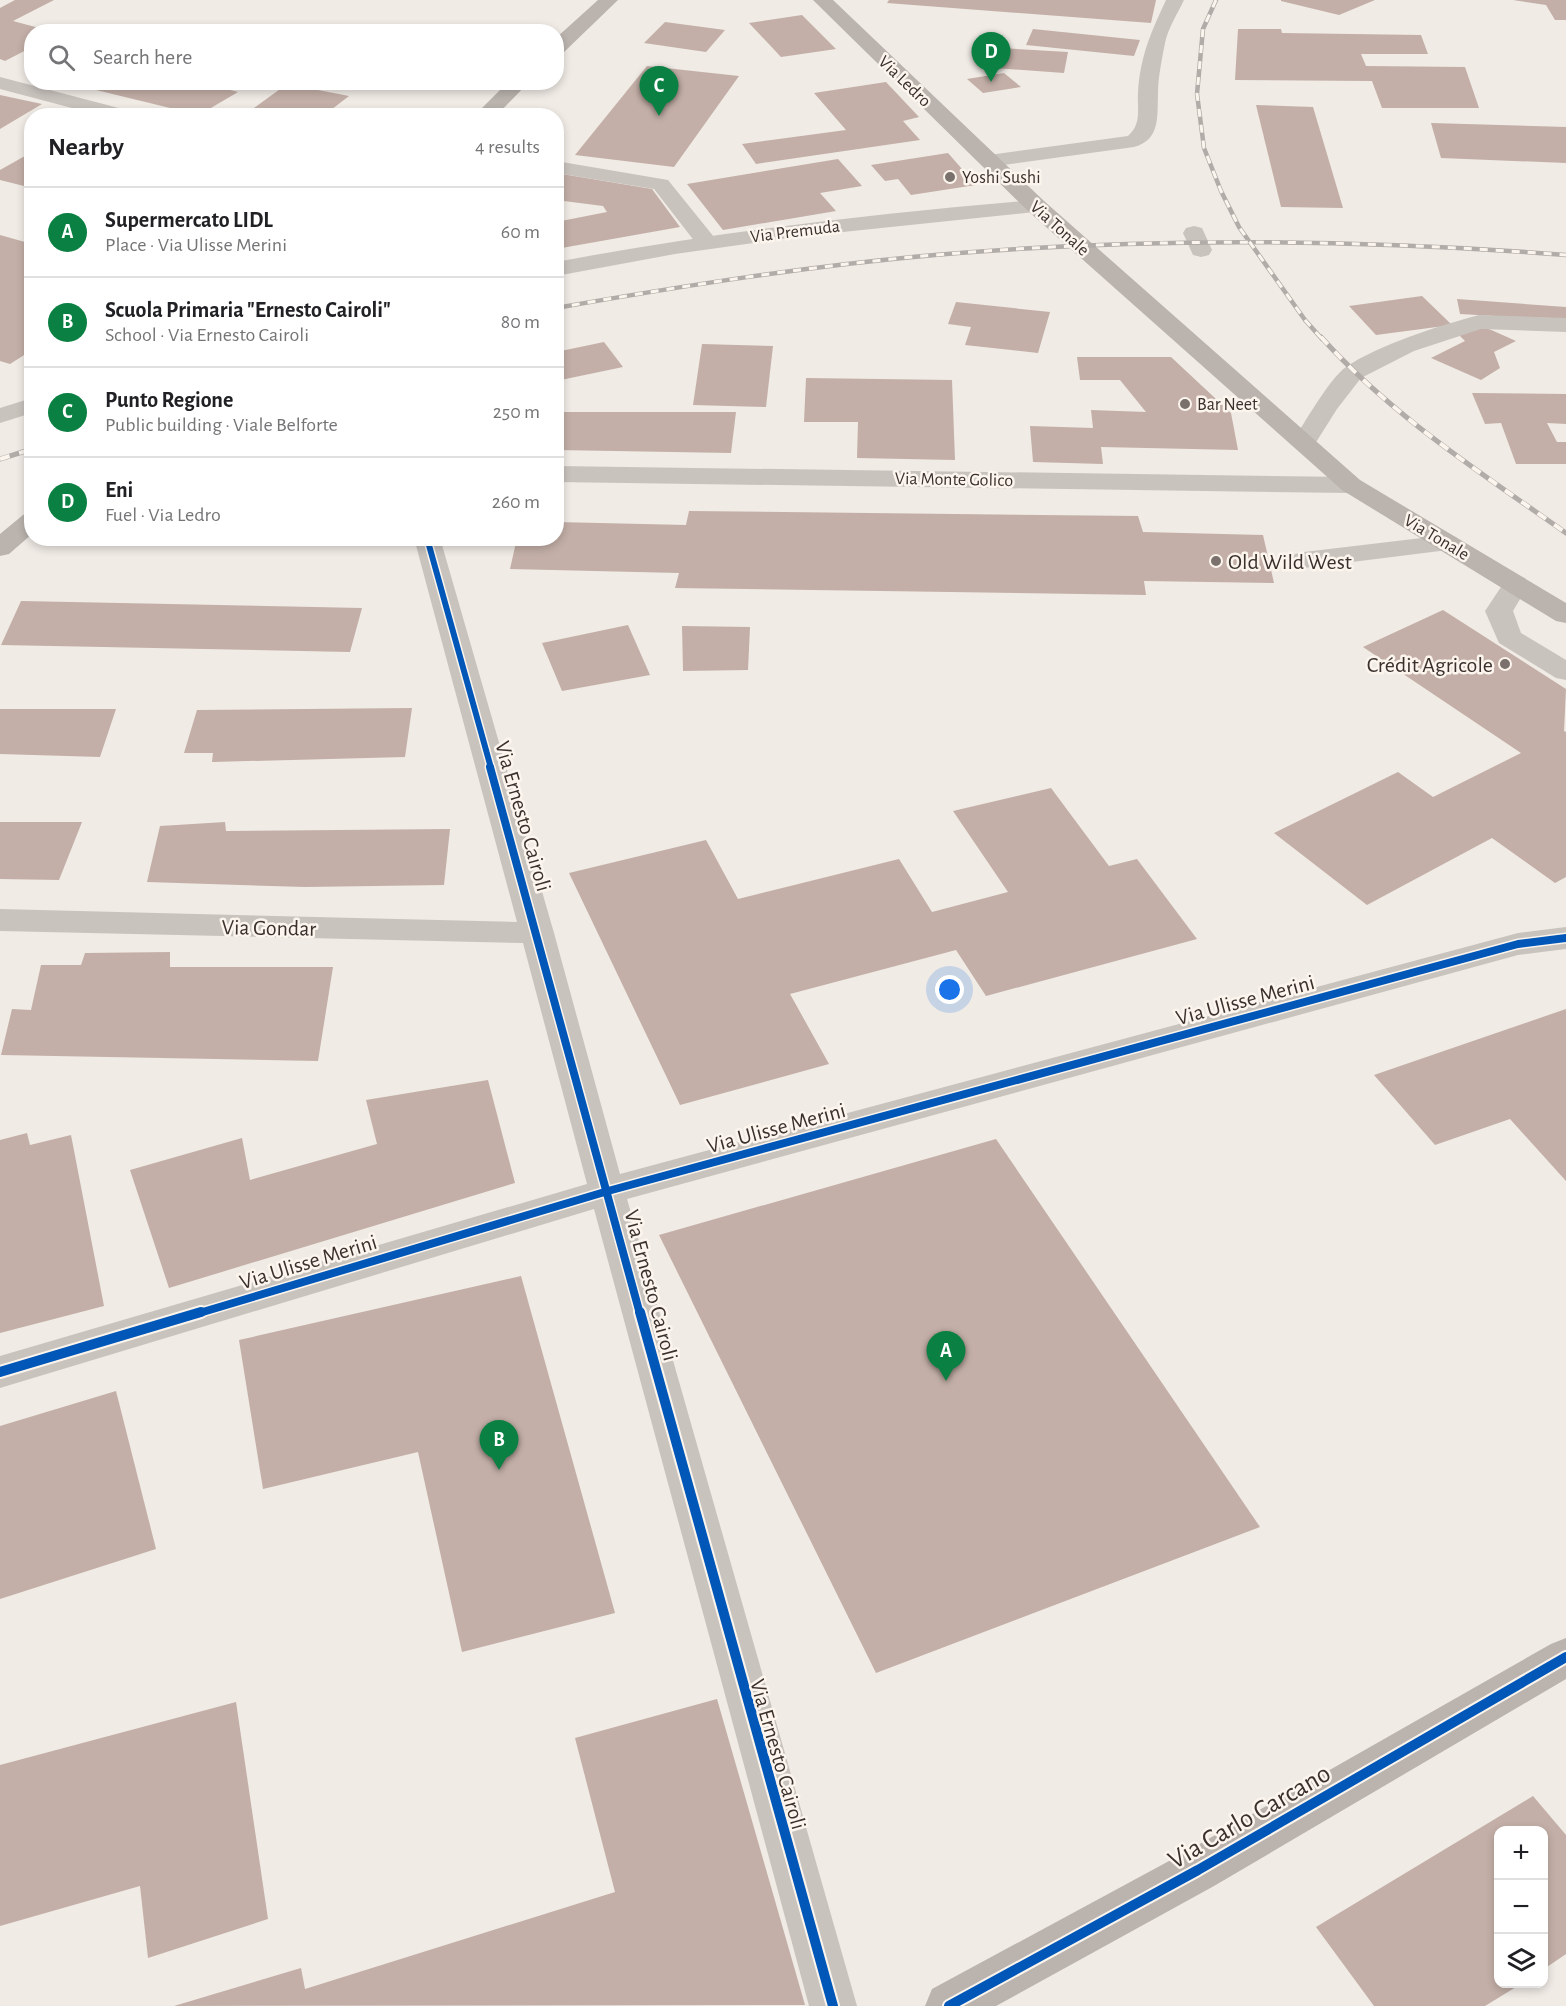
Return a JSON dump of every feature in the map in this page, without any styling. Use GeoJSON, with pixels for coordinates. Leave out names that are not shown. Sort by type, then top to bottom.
{"type":"FeatureCollection","features":[{"type":"Feature","properties":{"kind":"main road"},"geometry":{"type":"LineString","coordinates":[[564,42],[609,0]]}},
{"type":"Feature","properties":{"kind":"main road","name":"Via Ledro"},"geometry":{"type":"LineString","coordinates":[[822,0],[988,161]]}},
{"type":"Feature","properties":{"kind":"main road"},"geometry":{"type":"LineString","coordinates":[[492,108],[512,90]]}},
{"type":"Feature","properties":{"kind":"main road","name":"Via Tonale"},"geometry":{"type":"LineString","coordinates":[[988,161],[1352,485],[1566,615]]}},
{"type":"Feature","properties":{"kind":"main road"},"geometry":{"type":"LineString","coordinates":[[0,548],[24,527]]}},
{"type":"Feature","properties":{"kind":"main road","name":"Via Carlo Carcano"},"geometry":{"type":"LineString","coordinates":[[949,2006],[1198,1870],[1566,1657]]}},
{"type":"Feature","properties":{"kind":"street"},"geometry":{"type":"LineString","coordinates":[[988,161],[1134,141],[1144,133],[1149,116],[1148,93],[1156,40],[1175,0]]}},
{"type":"Feature","properties":{"kind":"street"},"geometry":{"type":"LineString","coordinates":[[0,83],[24,89]]}},
{"type":"Feature","properties":{"kind":"street"},"geometry":{"type":"LineString","coordinates":[[27,90],[96,108]]}},
{"type":"Feature","properties":{"kind":"street"},"geometry":{"type":"LineString","coordinates":[[564,168],[661,184],[707,242]]}},
{"type":"Feature","properties":{"kind":"street","name":"Via Premuda"},"geometry":{"type":"LineString","coordinates":[[564,268],[707,242],[902,218],[1036,206]]}},
{"type":"Feature","properties":{"kind":"street"},"geometry":{"type":"LineString","coordinates":[[1304,442],[1327,405],[1353,373],[1406,346],[1479,322],[1566,325]]}},
{"type":"Feature","properties":{"kind":"street"},"geometry":{"type":"LineString","coordinates":[[0,397],[24,403]]}},
{"type":"Feature","properties":{"kind":"street"},"geometry":{"type":"LineString","coordinates":[[0,416],[24,407]]}},
{"type":"Feature","properties":{"kind":"street","name":"Via Monte Golico"},"geometry":{"type":"LineString","coordinates":[[564,474],[1352,485]]}},
{"type":"Feature","properties":{"kind":"street"},"geometry":{"type":"LineString","coordinates":[[1304,560],[1447,543]]}},
{"type":"Feature","properties":{"kind":"street","name":"Via Ernesto Cairoli"},"geometry":{"type":"LineString","coordinates":[[429,546],[538,933],[734,1661],[832,2006]]}},
{"type":"Feature","properties":{"kind":"street"},"geometry":{"type":"LineString","coordinates":[[1516,584],[1499,611],[1509,637],[1566,672]]}},
{"type":"Feature","properties":{"kind":"street","name":"Via Gondar"},"geometry":{"type":"LineString","coordinates":[[0,920],[538,933]]}},
{"type":"Feature","properties":{"kind":"street","name":"Via Ulisse Merini"},"geometry":{"type":"LineString","coordinates":[[0,1372],[608,1191],[1506,947],[1566,938]]}},
{"type":"Feature","properties":{"kind":"building"},"geometry":{"type":"Polygon","coordinates":[[[15,0],[54,0],[13,21],[24,24],[24,51],[5,61],[0,59],[0,8],[15,0]]]}},
{"type":"Feature","properties":{"kind":"building"},"geometry":{"type":"Polygon","coordinates":[[[889,0],[1156,0],[1151,23],[887,3],[889,0]]]}},
{"type":"Feature","properties":{"kind":"building"},"geometry":{"type":"Polygon","coordinates":[[[1281,0],[1375,0],[1339,15],[1281,1],[1281,0]]]}},
{"type":"Feature","properties":{"kind":"building"},"geometry":{"type":"Polygon","coordinates":[[[1513,0],[1566,0],[1566,20],[1555,20],[1546,5],[1513,0]]]}},
{"type":"Feature","properties":{"kind":"building"},"geometry":{"type":"Polygon","coordinates":[[[802,15],[836,49],[781,57],[749,23],[802,15]]]}},
{"type":"Feature","properties":{"kind":"building"},"geometry":{"type":"Polygon","coordinates":[[[665,22],[725,30],[706,52],[644,43],[665,22]]]}},
{"type":"Feature","properties":{"kind":"building"},"geometry":{"type":"Polygon","coordinates":[[[1033,29],[1140,40],[1134,56],[1026,45],[1033,29]]]}},
{"type":"Feature","properties":{"kind":"building"},"geometry":{"type":"Polygon","coordinates":[[[1238,29],[1281,29],[1282,33],[1421,35],[1428,54],[1361,54],[1366,66],[1465,67],[1479,108],[1382,108],[1372,81],[1235,80],[1238,29]]]}},
{"type":"Feature","properties":{"kind":"building"},"geometry":{"type":"Polygon","coordinates":[[[1000,48],[1068,52],[1064,73],[995,68],[1000,48]]]}},
{"type":"Feature","properties":{"kind":"building"},"geometry":{"type":"Polygon","coordinates":[[[647,66],[739,76],[674,167],[575,155],[647,66]]]}},
{"type":"Feature","properties":{"kind":"building"},"geometry":{"type":"Polygon","coordinates":[[[1004,73],[1021,87],[983,93],[967,79],[1004,73]]]}},
{"type":"Feature","properties":{"kind":"building"},"geometry":{"type":"Polygon","coordinates":[[[886,82],[919,117],[903,121],[920,140],[756,164],[742,144],[846,130],[814,93],[886,82]]]}},
{"type":"Feature","properties":{"kind":"building"},"geometry":{"type":"Polygon","coordinates":[[[96,90],[230,90],[238,92],[211,108],[170,108],[96,90]]]}},
{"type":"Feature","properties":{"kind":"building"},"geometry":{"type":"Polygon","coordinates":[[[279,90],[318,90],[349,96],[333,108],[254,108],[279,90]]]}},
{"type":"Feature","properties":{"kind":"building"},"geometry":{"type":"Polygon","coordinates":[[[0,95],[42,104],[35,108],[24,108],[24,115],[0,129],[0,95]]]}},
{"type":"Feature","properties":{"kind":"building"},"geometry":{"type":"Polygon","coordinates":[[[1256,105],[1313,107],[1343,208],[1281,207],[1256,105]]]}},
{"type":"Feature","properties":{"kind":"building"},"geometry":{"type":"Polygon","coordinates":[[[1431,123],[1566,127],[1566,163],[1441,158],[1431,123]]]}},
{"type":"Feature","properties":{"kind":"building"},"geometry":{"type":"Polygon","coordinates":[[[948,153],[976,185],[911,195],[898,179],[885,181],[871,165],[948,153]]]}},
{"type":"Feature","properties":{"kind":"building"},"geometry":{"type":"Polygon","coordinates":[[[24,156],[24,186],[0,180],[0,170],[24,156]]]}},
{"type":"Feature","properties":{"kind":"building"},"geometry":{"type":"Polygon","coordinates":[[[838,159],[862,186],[820,193],[836,211],[723,230],[687,184],[838,159]]]}},
{"type":"Feature","properties":{"kind":"building"},"geometry":{"type":"Polygon","coordinates":[[[564,174],[652,189],[680,227],[564,248],[564,220],[607,212],[603,206],[564,201],[564,174]]]}},
{"type":"Feature","properties":{"kind":"building"},"geometry":{"type":"Polygon","coordinates":[[[0,235],[24,242],[24,355],[10,364],[0,361],[0,235]]]}},
{"type":"Feature","properties":{"kind":"building"},"geometry":{"type":"Polygon","coordinates":[[[1422,296],[1452,325],[1376,335],[1349,306],[1422,296]]]}},
{"type":"Feature","properties":{"kind":"building"},"geometry":{"type":"Polygon","coordinates":[[[1457,299],[1566,307],[1566,320],[1460,314],[1457,299]]]}},
{"type":"Feature","properties":{"kind":"building"},"geometry":{"type":"Polygon","coordinates":[[[956,302],[1050,312],[1038,353],[965,345],[971,327],[948,324],[956,302]]]}},
{"type":"Feature","properties":{"kind":"building"},"geometry":{"type":"Polygon","coordinates":[[[1480,325],[1516,341],[1494,352],[1500,368],[1481,380],[1431,358],[1465,341],[1457,333],[1480,325]]]}},
{"type":"Feature","properties":{"kind":"building"},"geometry":{"type":"Polygon","coordinates":[[[604,342],[623,367],[564,379],[564,350],[604,342]]]}},
{"type":"Feature","properties":{"kind":"building"},"geometry":{"type":"Polygon","coordinates":[[[702,344],[773,346],[766,407],[693,405],[702,344]]]}},
{"type":"Feature","properties":{"kind":"building"},"geometry":{"type":"Polygon","coordinates":[[[1077,357],[1171,357],[1231,413],[1238,450],[1101,447],[1103,464],[1033,462],[1030,426],[1093,428],[1091,410],[1146,412],[1120,380],[1080,380],[1077,357]]]}},
{"type":"Feature","properties":{"kind":"building"},"geometry":{"type":"Polygon","coordinates":[[[806,378],[952,380],[955,460],[857,458],[858,422],[804,422],[806,378]]]}},
{"type":"Feature","properties":{"kind":"building"},"geometry":{"type":"Polygon","coordinates":[[[1472,393],[1566,394],[1566,424],[1547,423],[1557,442],[1566,442],[1566,464],[1516,464],[1501,423],[1485,424],[1472,393]]]}},
{"type":"Feature","properties":{"kind":"building"},"geometry":{"type":"Polygon","coordinates":[[[564,412],[736,412],[731,453],[564,450],[564,412]]]}},
{"type":"Feature","properties":{"kind":"building"},"geometry":{"type":"Polygon","coordinates":[[[689,511],[1138,516],[1143,532],[1263,535],[1274,583],[1144,581],[1146,595],[675,588],[679,573],[510,569],[515,546],[564,546],[564,522],[686,525],[689,511]]]}},
{"type":"Feature","properties":{"kind":"building"},"geometry":{"type":"Polygon","coordinates":[[[21,601],[362,608],[350,652],[1,645],[21,601]]]}},
{"type":"Feature","properties":{"kind":"building"},"geometry":{"type":"Polygon","coordinates":[[[1443,610],[1566,689],[1564,731],[1566,732],[1566,877],[1555,883],[1492,838],[1367,905],[1274,833],[1398,772],[1433,797],[1521,753],[1363,647],[1443,610]]]}},
{"type":"Feature","properties":{"kind":"building"},"geometry":{"type":"Polygon","coordinates":[[[628,625],[650,675],[562,691],[542,643],[628,625]]]}},
{"type":"Feature","properties":{"kind":"building"},"geometry":{"type":"Polygon","coordinates":[[[682,626],[750,627],[748,670],[683,671],[682,626]]]}},
{"type":"Feature","properties":{"kind":"building"},"geometry":{"type":"Polygon","coordinates":[[[412,708],[405,757],[212,762],[213,753],[184,753],[197,710],[412,708]]]}},
{"type":"Feature","properties":{"kind":"building"},"geometry":{"type":"Polygon","coordinates":[[[0,709],[116,709],[100,757],[0,754],[0,709]]]}},
{"type":"Feature","properties":{"kind":"building"},"geometry":{"type":"Polygon","coordinates":[[[1051,788],[1109,866],[1137,859],[1197,939],[986,996],[956,950],[790,994],[829,1064],[680,1105],[569,873],[706,840],[738,899],[899,859],[932,912],[1008,892],[953,811],[1051,788]]]}},
{"type":"Feature","properties":{"kind":"building"},"geometry":{"type":"Polygon","coordinates":[[[0,822],[82,822],[59,880],[0,879],[0,822]]]}},
{"type":"Feature","properties":{"kind":"building"},"geometry":{"type":"Polygon","coordinates":[[[225,822],[226,831],[450,829],[444,885],[305,887],[147,882],[160,826],[225,822]]]}},
{"type":"Feature","properties":{"kind":"building"},"geometry":{"type":"Polygon","coordinates":[[[170,952],[170,967],[333,967],[318,1061],[1,1055],[12,1009],[31,1010],[41,965],[81,965],[85,953],[170,952]]]}},
{"type":"Feature","properties":{"kind":"building"},"geometry":{"type":"Polygon","coordinates":[[[1566,1009],[1566,1181],[1510,1119],[1435,1145],[1374,1075],[1566,1009]]]}},
{"type":"Feature","properties":{"kind":"building"},"geometry":{"type":"Polygon","coordinates":[[[488,1080],[515,1183],[169,1288],[130,1170],[242,1138],[250,1180],[377,1144],[366,1100],[488,1080]]]}},
{"type":"Feature","properties":{"kind":"building"},"geometry":{"type":"Polygon","coordinates":[[[27,1133],[30,1145],[71,1135],[104,1306],[0,1333],[0,1140],[27,1133]]]}},
{"type":"Feature","properties":{"kind":"building"},"geometry":{"type":"Polygon","coordinates":[[[996,1139],[1260,1527],[876,1673],[659,1235],[996,1139]]]}},
{"type":"Feature","properties":{"kind":"building"},"geometry":{"type":"Polygon","coordinates":[[[521,1276],[615,1613],[462,1652],[418,1452],[263,1489],[239,1340],[521,1276]]]}},
{"type":"Feature","properties":{"kind":"building"},"geometry":{"type":"Polygon","coordinates":[[[116,1391],[156,1549],[0,1599],[0,1426],[116,1391]]]}},
{"type":"Feature","properties":{"kind":"building"},"geometry":{"type":"Polygon","coordinates":[[[717,1699],[805,2005],[174,2006],[301,1968],[305,1989],[615,1892],[575,1738],[717,1699]]]}},
{"type":"Feature","properties":{"kind":"building"},"geometry":{"type":"Polygon","coordinates":[[[236,1702],[268,1919],[148,1958],[140,1886],[0,1926],[0,1765],[236,1702]]]}},
{"type":"Feature","properties":{"kind":"building"},"geometry":{"type":"Polygon","coordinates":[[[1533,1796],[1566,1835],[1566,1954],[1548,1966],[1548,1826],[1494,1826],[1494,1988],[1514,1988],[1485,2006],[1374,2006],[1316,1927],[1533,1796]]]}},
{"type":"Feature","properties":{"kind":"railway"},"geometry":{"type":"LineString","coordinates":[[1216,0],[1203,29],[1197,94],[1204,148],[1221,191],[1239,227],[1250,242]]}},
{"type":"Feature","properties":{"kind":"railway"},"geometry":{"type":"LineString","coordinates":[[564,307],[698,284],[935,255],[1092,245],[1250,242]]}},
{"type":"Feature","properties":{"kind":"railway"},"geometry":{"type":"LineString","coordinates":[[1250,242],[1305,320],[1322,339]]}},
{"type":"Feature","properties":{"kind":"railway"},"geometry":{"type":"LineString","coordinates":[[1250,242],[1409,246],[1566,255]]}},
{"type":"Feature","properties":{"kind":"railway"},"geometry":{"type":"LineString","coordinates":[[1321,337],[1348,366],[1407,418],[1566,533]]}},
{"type":"Feature","properties":{"kind":"railway"},"geometry":{"type":"LineString","coordinates":[[0,459],[24,452]]}},
{"type":"Feature","properties":{"kind":"cycle path"},"geometry":{"type":"LineString","coordinates":[[429,546],[833,2006]]}},
{"type":"Feature","properties":{"kind":"cycle path"},"geometry":{"type":"LineString","coordinates":[[0,1372],[608,1191],[1518,944],[1566,938]]}},
{"type":"Feature","properties":{"kind":"cycle path"},"geometry":{"type":"LineString","coordinates":[[949,2006],[1198,1870],[1566,1657]]}},
{"type":"Feature","properties":{"kind":"place","name":"Eni"},"geometry":{"type":"Point","coordinates":[991,82]}},
{"type":"Feature","properties":{"kind":"place","name":"Punto Regione"},"geometry":{"type":"Point","coordinates":[659,116]}},
{"type":"Feature","properties":{"kind":"place","name":"Yoshi Sushi"},"geometry":{"type":"Point","coordinates":[950,177]}},
{"type":"Feature","properties":{"kind":"place","name":"Bar Neet"},"geometry":{"type":"Point","coordinates":[1185,404]}},
{"type":"Feature","properties":{"kind":"place","name":"Old Wild West"},"geometry":{"type":"Point","coordinates":[1216,561]}},
{"type":"Feature","properties":{"kind":"place","name":"Crédit Agricole"},"geometry":{"type":"Point","coordinates":[1505,664]}},
{"type":"Feature","properties":{"kind":"place","name":"Supermercato LIDL"},"geometry":{"type":"Point","coordinates":[946,1381]}},
{"type":"Feature","properties":{"kind":"place","name":"Scuola Primaria \"Ernesto Cairoli\""},"geometry":{"type":"Point","coordinates":[499,1470]}}]}
